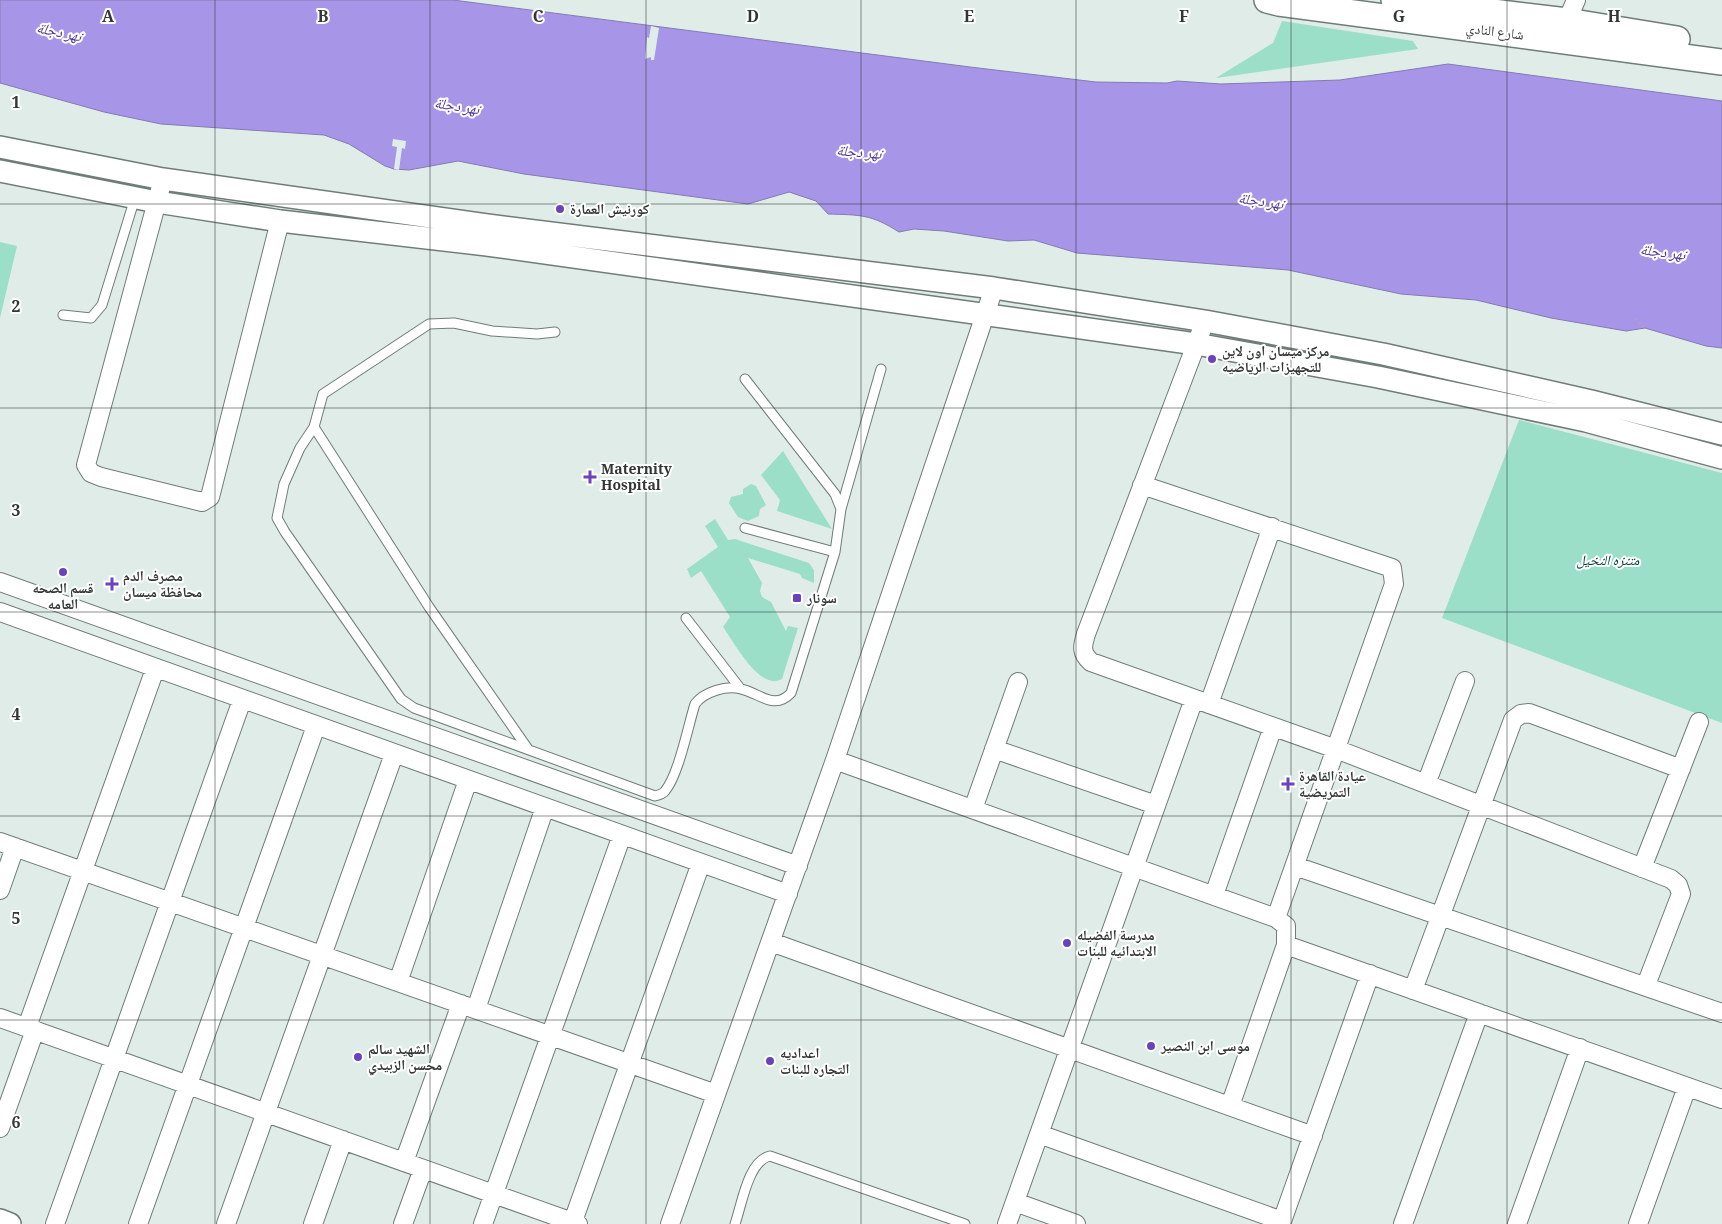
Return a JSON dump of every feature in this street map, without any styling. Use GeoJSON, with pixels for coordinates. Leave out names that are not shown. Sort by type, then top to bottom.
{"type":"FeatureCollection","features":[{"type":"Feature","properties":{"kind":"main road","name":"شارع النادي"},"geometry":{"type":"LineString","coordinates":[[1267,0],[1722,62]]}},
{"type":"Feature","properties":{"kind":"main road","name":"شارع النادي"},"geometry":{"type":"LineString","coordinates":[[1394,0],[1571,11],[1722,45]]}},
{"type":"Feature","properties":{"kind":"street"},"geometry":{"type":"LineString","coordinates":[[0,148],[163,179],[487,225],[994,288],[1204,321],[1383,354],[1591,400],[1722,434]]}},
{"type":"Feature","properties":{"kind":"street"},"geometry":{"type":"LineString","coordinates":[[0,171],[157,202],[280,221],[487,245],[1196,344],[1378,378],[1586,421],[1722,458]]}},
{"type":"Feature","properties":{"kind":"street"},"geometry":{"type":"LineString","coordinates":[[163,179],[86,465],[91,473],[101,477],[202,502],[210,497],[280,221]]}},
{"type":"Feature","properties":{"kind":"street"},"geometry":{"type":"LineString","coordinates":[[670,1224],[836,760],[994,288]]}},
{"type":"Feature","properties":{"kind":"street"},"geometry":{"type":"LineString","coordinates":[[1204,321],[1086,634],[1082,646],[1084,655],[1091,662],[1336,749],[1671,879],[1678,885],[1681,894],[1646,986]]}},
{"type":"Feature","properties":{"kind":"street"},"geometry":{"type":"LineString","coordinates":[[1142,485],[1383,563],[1392,568],[1395,576],[1276,918]]}},
{"type":"Feature","properties":{"kind":"street"},"geometry":{"type":"LineString","coordinates":[[1007,1224],[1156,805],[1202,701],[1272,527]]}},
{"type":"Feature","properties":{"kind":"street"},"geometry":{"type":"LineString","coordinates":[[0,582],[798,866]]}},
{"type":"Feature","properties":{"kind":"street"},"geometry":{"type":"LineString","coordinates":[[0,612],[788,894]]}},
{"type":"Feature","properties":{"kind":"street"},"geometry":{"type":"LineString","coordinates":[[0,1128],[83,871],[155,669]]}},
{"type":"Feature","properties":{"kind":"street"},"geometry":{"type":"LineString","coordinates":[[1426,784],[1466,681]]}},
{"type":"Feature","properties":{"kind":"street"},"geometry":{"type":"LineString","coordinates":[[973,809],[1018,682]]}},
{"type":"Feature","properties":{"kind":"street"},"geometry":{"type":"LineString","coordinates":[[55,1224],[242,700]]}},
{"type":"Feature","properties":{"kind":"street"},"geometry":{"type":"LineString","coordinates":[[340,734],[350,707]]}},
{"type":"Feature","properties":{"kind":"street"},"geometry":{"type":"LineString","coordinates":[[1414,990],[1480,805],[1513,720],[1521,714],[1529,713],[1681,769]]}},
{"type":"Feature","properties":{"kind":"street"},"geometry":{"type":"LineString","coordinates":[[1642,868],[1699,722]]}},
{"type":"Feature","properties":{"kind":"street"},"geometry":{"type":"LineString","coordinates":[[138,1224],[316,726]]}},
{"type":"Feature","properties":{"kind":"street"},"geometry":{"type":"LineString","coordinates":[[1214,895],[1274,727]]}},
{"type":"Feature","properties":{"kind":"street"},"geometry":{"type":"LineString","coordinates":[[994,749],[1156,805]]}},
{"type":"Feature","properties":{"kind":"street"},"geometry":{"type":"LineString","coordinates":[[226,1224],[394,754]]}},
{"type":"Feature","properties":{"kind":"street"},"geometry":{"type":"LineString","coordinates":[[836,760],[1214,895],[1276,918],[1286,926],[1286,945],[1230,1106]]}},
{"type":"Feature","properties":{"kind":"street"},"geometry":{"type":"LineString","coordinates":[[398,982],[468,780]]}},
{"type":"Feature","properties":{"kind":"street"},"geometry":{"type":"LineString","coordinates":[[404,1162],[468,1007],[545,807]]}},
{"type":"Feature","properties":{"kind":"street"},"geometry":{"type":"LineString","coordinates":[[483,1224],[622,835]]}},
{"type":"Feature","properties":{"kind":"street"},"geometry":{"type":"LineString","coordinates":[[0,890],[8,844],[716,1094]]}},
{"type":"Feature","properties":{"kind":"street"},"geometry":{"type":"LineString","coordinates":[[0,1018],[574,1223],[701,863]]}},
{"type":"Feature","properties":{"kind":"street"},"geometry":{"type":"LineString","coordinates":[[1295,866],[1722,1013]]}},
{"type":"Feature","properties":{"kind":"street"},"geometry":{"type":"LineString","coordinates":[[770,942],[1313,1136]]}},
{"type":"Feature","properties":{"kind":"street"},"geometry":{"type":"LineString","coordinates":[[1286,945],[1722,1099]]}},
{"type":"Feature","properties":{"kind":"street"},"geometry":{"type":"LineString","coordinates":[[1039,1134],[1282,1222],[1370,974]]}},
{"type":"Feature","properties":{"kind":"street"},"geometry":{"type":"LineString","coordinates":[[1403,1224],[1479,1013]]}},
{"type":"Feature","properties":{"kind":"street"},"geometry":{"type":"LineString","coordinates":[[1517,1224],[1580,1048]]}},
{"type":"Feature","properties":{"kind":"street"},"geometry":{"type":"LineString","coordinates":[[1638,1224],[1687,1086]]}},
{"type":"Feature","properties":{"kind":"street"},"geometry":{"type":"LineString","coordinates":[[313,1224],[343,1140]]}},
{"type":"Feature","properties":{"kind":"street"},"geometry":{"type":"LineString","coordinates":[[403,1224],[423,1168]]}},
{"type":"Feature","properties":{"kind":"street"},"geometry":{"type":"LineString","coordinates":[[1015,1202],[1076,1224]]}},
{"type":"Feature","properties":{"kind":"street"},"geometry":{"type":"LineString","coordinates":[[0,1220],[10,1224]]}},
{"type":"Feature","properties":{"kind":"lane"},"geometry":{"type":"LineString","coordinates":[[63,315],[91,318],[102,305],[135,197]]}},
{"type":"Feature","properties":{"kind":"lane"},"geometry":{"type":"LineString","coordinates":[[555,332],[537,334],[492,331],[454,323],[429,324],[323,394],[314,427],[300,448],[284,484],[278,518],[285,532],[402,699],[414,708],[655,796],[662,795],[673,775],[695,704],[700,696],[710,691],[740,688],[773,702],[784,700],[791,693],[835,552],[841,509],[881,369]]}},
{"type":"Feature","properties":{"kind":"lane"},"geometry":{"type":"LineString","coordinates":[[745,379],[835,494],[841,509]]}},
{"type":"Feature","properties":{"kind":"lane"},"geometry":{"type":"LineString","coordinates":[[314,427],[428,607],[528,750]]}},
{"type":"Feature","properties":{"kind":"lane"},"geometry":{"type":"LineString","coordinates":[[745,528],[835,552]]}},
{"type":"Feature","properties":{"kind":"lane"},"geometry":{"type":"LineString","coordinates":[[686,618],[740,688]]}},
{"type":"Feature","properties":{"kind":"lane"},"geometry":{"type":"LineString","coordinates":[[735,1224],[752,1172],[762,1158],[770,1156],[965,1224]]}},
{"type":"Feature","properties":{"kind":"path"},"geometry":{"type":"LineString","coordinates":[[1636,319],[1645,328]]}},
{"type":"Feature","properties":{"kind":"green space"},"geometry":{"type":"Polygon","coordinates":[[[1282,21],[1413,41],[1418,49],[1216,78],[1273,43],[1282,21]]]}},
{"type":"Feature","properties":{"kind":"green space"},"geometry":{"type":"Polygon","coordinates":[[[0,242],[17,246],[0,318],[0,242]]]}},
{"type":"Feature","properties":{"kind":"green space","name":"متنزه النخيل"},"geometry":{"type":"Polygon","coordinates":[[[1519,420],[1722,473],[1722,723],[1442,618],[1519,420]]]}},
{"type":"Feature","properties":{"kind":"green space"},"geometry":{"type":"Polygon","coordinates":[[[783,451],[832,529],[777,511],[780,500],[761,475],[783,451]]]}},
{"type":"Feature","properties":{"kind":"green space"},"geometry":{"type":"Polygon","coordinates":[[[751,484],[756,486],[766,505],[760,509],[759,516],[748,521],[738,517],[729,503],[731,497],[743,494],[743,489],[751,484]]]}},
{"type":"Feature","properties":{"kind":"green space"},"geometry":{"type":"Polygon","coordinates":[[[715,519],[728,540],[735,539],[809,563],[814,570],[814,583],[802,578],[800,574],[748,558],[762,583],[760,591],[762,597],[771,602],[786,631],[788,626],[798,628],[782,679],[774,681],[765,678],[748,664],[723,627],[730,617],[701,571],[691,578],[687,569],[718,547],[705,526],[715,519]]]}},
{"type":"Feature","properties":{"kind":"water","name":"نهر دجلة"},"geometry":{"type":"Polygon","coordinates":[[[0,0],[453,0],[1096,82],[1167,83],[1177,81],[1221,84],[1340,80],[1448,64],[1722,101],[1722,348],[1706,346],[1645,328],[1626,331],[1551,318],[1476,300],[1401,294],[1288,270],[1077,253],[1034,240],[1008,241],[944,231],[914,229],[899,232],[873,219],[828,214],[816,201],[789,192],[748,204],[524,174],[458,161],[409,170],[394,169],[385,166],[349,144],[324,135],[161,124],[104,112],[0,83],[0,0]]]}},
{"type":"Feature","properties":{"kind":"pier"},"geometry":{"type":"Polygon","coordinates":[[[651,26],[659,28],[654,60],[651,60],[651,57],[645,59],[647,37],[649,38],[651,26]]]}},
{"type":"Feature","properties":{"kind":"pier"},"geometry":{"type":"Polygon","coordinates":[[[393,139],[406,141],[405,149],[402,148],[399,170],[394,169],[397,147],[392,146],[393,139]]]}},
{"type":"Feature","properties":{"kind":"place","name":"كورنيش العمارة"},"geometry":{"type":"Point","coordinates":[560,209]}},
{"type":"Feature","properties":{"kind":"place","name":"مركز ميسان اون لاين للتجهيزات الرياضيه"},"geometry":{"type":"Point","coordinates":[1212,359]}},
{"type":"Feature","properties":{"kind":"place","name":"Maternity Hospital"},"geometry":{"type":"Point","coordinates":[590,477]}},
{"type":"Feature","properties":{"kind":"place","name":"قسم الصحه العامه"},"geometry":{"type":"Point","coordinates":[63,572]}},
{"type":"Feature","properties":{"kind":"place","name":"مصرف الدم محافظة ميسان"},"geometry":{"type":"Point","coordinates":[112,584]}},
{"type":"Feature","properties":{"kind":"place","name":"سونار"},"geometry":{"type":"Point","coordinates":[797,598]}},
{"type":"Feature","properties":{"kind":"place","name":"عيادة القاهرة التمريضية"},"geometry":{"type":"Point","coordinates":[1288,784]}},
{"type":"Feature","properties":{"kind":"place","name":"مدرسة الفضيله الابتدائيه للبنات"},"geometry":{"type":"Point","coordinates":[1067,943]}},
{"type":"Feature","properties":{"kind":"place","name":"موسى ابن النصير"},"geometry":{"type":"Point","coordinates":[1151,1046]}},
{"type":"Feature","properties":{"kind":"place","name":"الشهيد سالم محسن الزبيدي"},"geometry":{"type":"Point","coordinates":[358,1057]}},
{"type":"Feature","properties":{"kind":"place","name":"اعداديه التجاره للبنات"},"geometry":{"type":"Point","coordinates":[770,1061]}}]}
